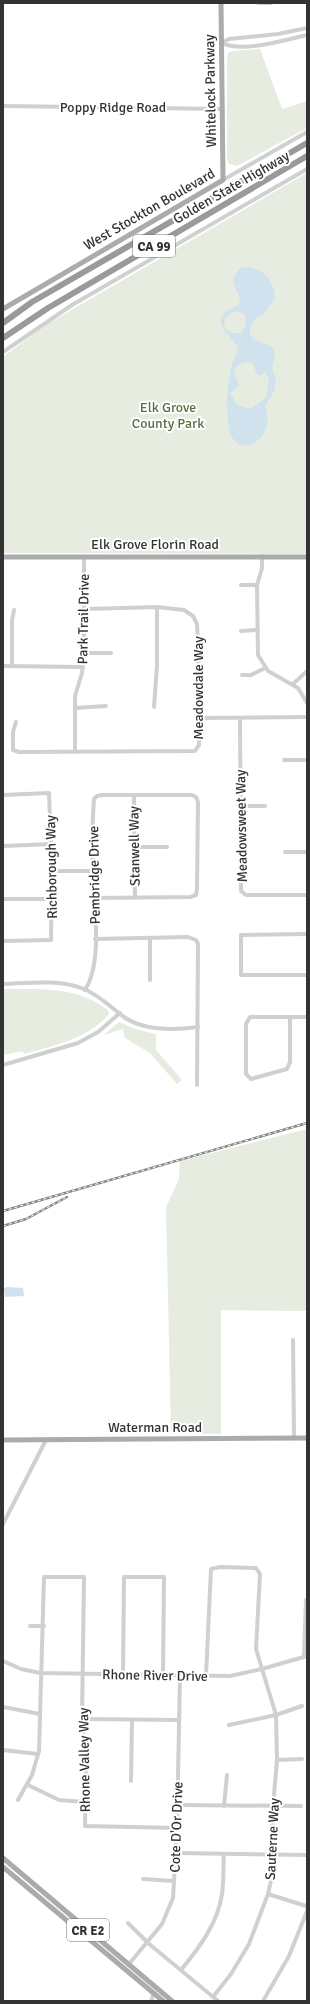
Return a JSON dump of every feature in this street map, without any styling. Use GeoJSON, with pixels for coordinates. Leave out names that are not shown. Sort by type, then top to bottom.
{"type":"FeatureCollection","features":[{"type":"Feature","properties":{"kind":"highway","name":"Golden State Highway"},"geometry":{"type":"LineString","coordinates":[[3,323],[32,302],[307,144]]}},
{"type":"Feature","properties":{"kind":"highway","name":"Golden State Highway"},"geometry":{"type":"LineString","coordinates":[[3,338],[48,308],[307,156]]}},
{"type":"Feature","properties":{"kind":"main road","name":"Whitelock Parkway"},"geometry":{"type":"LineString","coordinates":[[222,3],[223,180]]}},
{"type":"Feature","properties":{"kind":"main road","name":"West Stockton Boulevard"},"geometry":{"type":"LineString","coordinates":[[3,309],[223,180]]}},
{"type":"Feature","properties":{"kind":"main road","name":"Elk Grove Florin Road"},"geometry":{"type":"LineString","coordinates":[[3,557],[307,557]]}},
{"type":"Feature","properties":{"kind":"main road","name":"Waterman Road"},"geometry":{"type":"LineString","coordinates":[[3,1440],[307,1438]]}},
{"type":"Feature","properties":{"kind":"main road","name":"CR E2"},"geometry":{"type":"LineString","coordinates":[[3,1858],[172,2001]]}},
{"type":"Feature","properties":{"kind":"main road","name":"CR E2"},"geometry":{"type":"LineString","coordinates":[[3,1867],[163,2001]]}},
{"type":"Feature","properties":{"kind":"main road"},"geometry":{"type":"LineString","coordinates":[[35,1885],[38,1891],[84,1930],[86,1937],[92,1938],[147,1983],[152,1984]]}},
{"type":"Feature","properties":{"kind":"street"},"geometry":{"type":"LineString","coordinates":[[258,3],[271,3]]}},
{"type":"Feature","properties":{"kind":"street"},"geometry":{"type":"LineString","coordinates":[[222,43],[229,39],[272,35],[307,28]]}},
{"type":"Feature","properties":{"kind":"street"},"geometry":{"type":"LineString","coordinates":[[222,43],[230,46],[256,45],[307,35]]}},
{"type":"Feature","properties":{"kind":"street","name":"Poppy Ridge Road"},"geometry":{"type":"LineString","coordinates":[[3,106],[223,108]]}},
{"type":"Feature","properties":{"kind":"street","name":"West Stockton Boulevard"},"geometry":{"type":"LineString","coordinates":[[223,180],[307,132]]}},
{"type":"Feature","properties":{"kind":"street"},"geometry":{"type":"LineString","coordinates":[[3,352],[72,306],[307,169]]}},
{"type":"Feature","properties":{"kind":"street"},"geometry":{"type":"LineString","coordinates":[[262,556],[262,568],[257,585],[258,651],[265,668],[274,676],[293,684],[301,690],[307,703]]}},
{"type":"Feature","properties":{"kind":"street","name":"Park Trail Drive"},"geometry":{"type":"LineString","coordinates":[[75,751],[75,692],[83,667],[84,653],[84,557]]}},
{"type":"Feature","properties":{"kind":"street"},"geometry":{"type":"LineString","coordinates":[[241,585],[257,585]]}},
{"type":"Feature","properties":{"kind":"street"},"geometry":{"type":"LineString","coordinates":[[154,708],[157,666],[157,607]]}},
{"type":"Feature","properties":{"kind":"street","name":"Meadowdale Way"},"geometry":{"type":"LineString","coordinates":[[75,751],[195,751],[199,745],[198,643],[196,620],[193,616],[184,610],[157,607],[85,609]]}},
{"type":"Feature","properties":{"kind":"street"},"geometry":{"type":"LineString","coordinates":[[12,666],[12,620],[14,610]]}},
{"type":"Feature","properties":{"kind":"street"},"geometry":{"type":"LineString","coordinates":[[241,630],[258,630]]}},
{"type":"Feature","properties":{"kind":"street"},"geometry":{"type":"LineString","coordinates":[[84,653],[111,653]]}},
{"type":"Feature","properties":{"kind":"street"},"geometry":{"type":"LineString","coordinates":[[3,666],[83,667]]}},
{"type":"Feature","properties":{"kind":"street"},"geometry":{"type":"LineString","coordinates":[[242,675],[255,673],[265,668]]}},
{"type":"Feature","properties":{"kind":"street"},"geometry":{"type":"LineString","coordinates":[[293,684],[307,672]]}},
{"type":"Feature","properties":{"kind":"street"},"geometry":{"type":"LineString","coordinates":[[75,708],[106,706]]}},
{"type":"Feature","properties":{"kind":"street"},"geometry":{"type":"LineString","coordinates":[[199,718],[307,717]]}},
{"type":"Feature","properties":{"kind":"street","name":"Meadowsweet Way"},"geometry":{"type":"LineString","coordinates":[[240,718],[241,891],[246,895],[307,895]]}},
{"type":"Feature","properties":{"kind":"street"},"geometry":{"type":"LineString","coordinates":[[16,722],[13,732],[13,750],[19,752],[75,751]]}},
{"type":"Feature","properties":{"kind":"street"},"geometry":{"type":"LineString","coordinates":[[284,760],[307,760]]}},
{"type":"Feature","properties":{"kind":"street","name":"Richborough Way"},"geometry":{"type":"LineString","coordinates":[[3,795],[49,793],[52,844],[51,940],[3,941]]}},
{"type":"Feature","properties":{"kind":"street"},"geometry":{"type":"LineString","coordinates":[[94,898],[136,896],[190,897],[196,895],[198,802],[196,797],[192,794],[134,795]]}},
{"type":"Feature","properties":{"kind":"street","name":"Pembridge Drive"},"geometry":{"type":"LineString","coordinates":[[85,990],[91,980],[94,968],[94,799],[100,795],[134,795]]}},
{"type":"Feature","properties":{"kind":"street","name":"Stanwell Way"},"geometry":{"type":"LineString","coordinates":[[134,795],[136,896]]}},
{"type":"Feature","properties":{"kind":"street"},"geometry":{"type":"LineString","coordinates":[[241,806],[265,806]]}},
{"type":"Feature","properties":{"kind":"street"},"geometry":{"type":"LineString","coordinates":[[3,846],[52,844]]}},
{"type":"Feature","properties":{"kind":"street"},"geometry":{"type":"LineString","coordinates":[[135,847],[167,847]]}},
{"type":"Feature","properties":{"kind":"street"},"geometry":{"type":"LineString","coordinates":[[285,852],[307,852]]}},
{"type":"Feature","properties":{"kind":"street"},"geometry":{"type":"LineString","coordinates":[[52,871],[93,871]]}},
{"type":"Feature","properties":{"kind":"street"},"geometry":{"type":"LineString","coordinates":[[3,899],[52,899]]}},
{"type":"Feature","properties":{"kind":"street"},"geometry":{"type":"LineString","coordinates":[[307,934],[241,935],[241,975],[307,975]]}},
{"type":"Feature","properties":{"kind":"street"},"geometry":{"type":"LineString","coordinates":[[95,939],[193,937],[196,940],[198,944],[197,1085]]}},
{"type":"Feature","properties":{"kind":"street"},"geometry":{"type":"LineString","coordinates":[[150,938],[150,980]]}},
{"type":"Feature","properties":{"kind":"street"},"geometry":{"type":"LineString","coordinates":[[3,984],[51,982],[85,990],[104,1000],[129,1020],[148,1027],[198,1027]]}},
{"type":"Feature","properties":{"kind":"street"},"geometry":{"type":"LineString","coordinates":[[3,1065],[78,1043],[98,1032],[120,1012]]}},
{"type":"Feature","properties":{"kind":"street"},"geometry":{"type":"LineString","coordinates":[[290,1017],[290,1062],[287,1069],[251,1079],[246,1074],[246,1024],[250,1017],[290,1017],[307,1017]]}},
{"type":"Feature","properties":{"kind":"street"},"geometry":{"type":"LineString","coordinates":[[293,1340],[294,1438]]}},
{"type":"Feature","properties":{"kind":"street"},"geometry":{"type":"LineString","coordinates":[[3,1524],[46,1440]]}},
{"type":"Feature","properties":{"kind":"street","name":"Sauterne Way"},"geometry":{"type":"LineString","coordinates":[[206,1676],[211,1569],[220,1567],[256,1568],[260,1574],[256,1649],[276,1715],[277,1760],[273,1806],[272,1876],[268,1894],[249,1944],[231,1974],[213,1997]]}},
{"type":"Feature","properties":{"kind":"street","name":"Rhone Valley Way"},"geometry":{"type":"LineString","coordinates":[[44,1626],[44,1577],[84,1577],[82,1719],[86,1754],[85,1826],[177,1828]]}},
{"type":"Feature","properties":{"kind":"street"},"geometry":{"type":"LineString","coordinates":[[123,1674],[124,1577],[164,1577],[163,1674]]}},
{"type":"Feature","properties":{"kind":"street"},"geometry":{"type":"LineString","coordinates":[[305,1656],[306,1600]]}},
{"type":"Feature","properties":{"kind":"street"},"geometry":{"type":"LineString","coordinates":[[18,1800],[28,1785],[38,1754],[40,1673],[43,1656],[44,1626],[30,1626]]}},
{"type":"Feature","properties":{"kind":"street","name":"Rhone River Drive"},"geometry":{"type":"LineString","coordinates":[[3,1661],[21,1669],[40,1673],[230,1676],[262,1669],[305,1656]]}},
{"type":"Feature","properties":{"kind":"street","name":"Cote D'Or Drive"},"geometry":{"type":"LineString","coordinates":[[129,1964],[148,1942],[166,1916],[173,1898],[177,1828],[180,1675]]}},
{"type":"Feature","properties":{"kind":"street"},"geometry":{"type":"LineString","coordinates":[[3,1706],[40,1714]]}},
{"type":"Feature","properties":{"kind":"street"},"geometry":{"type":"LineString","coordinates":[[229,1725],[276,1715],[302,1706]]}},
{"type":"Feature","properties":{"kind":"street"},"geometry":{"type":"LineString","coordinates":[[82,1719],[179,1720]]}},
{"type":"Feature","properties":{"kind":"street"},"geometry":{"type":"LineString","coordinates":[[131,1781],[132,1720]]}},
{"type":"Feature","properties":{"kind":"street"},"geometry":{"type":"LineString","coordinates":[[3,1750],[38,1754]]}},
{"type":"Feature","properties":{"kind":"street"},"geometry":{"type":"LineString","coordinates":[[277,1760],[302,1759]]}},
{"type":"Feature","properties":{"kind":"street"},"geometry":{"type":"LineString","coordinates":[[224,1806],[227,1775]]}},
{"type":"Feature","properties":{"kind":"street"},"geometry":{"type":"LineString","coordinates":[[28,1785],[65,1802],[85,1802]]}},
{"type":"Feature","properties":{"kind":"street"},"geometry":{"type":"LineString","coordinates":[[177,1805],[301,1806]]}},
{"type":"Feature","properties":{"kind":"street"},"geometry":{"type":"LineString","coordinates":[[176,1853],[307,1855]]}},
{"type":"Feature","properties":{"kind":"street"},"geometry":{"type":"LineString","coordinates":[[181,1970],[204,1940],[220,1903],[223,1890],[224,1854]]}},
{"type":"Feature","properties":{"kind":"street"},"geometry":{"type":"LineString","coordinates":[[143,1879],[174,1880]]}},
{"type":"Feature","properties":{"kind":"street"},"geometry":{"type":"LineString","coordinates":[[268,1894],[307,1907]]}},
{"type":"Feature","properties":{"kind":"street"},"geometry":{"type":"LineString","coordinates":[[263,2001],[287,1961],[307,1911]]}},
{"type":"Feature","properties":{"kind":"street"},"geometry":{"type":"LineString","coordinates":[[128,1923],[148,1942],[218,2001]]}},
{"type":"Feature","properties":{"kind":"street"},"geometry":{"type":"LineString","coordinates":[[151,2001],[154,1993]]}},
{"type":"Feature","properties":{"kind":"green space"},"geometry":{"type":"Polygon","coordinates":[[[260,49],[282,109],[307,101],[307,128],[237,166],[229,164],[227,159],[227,57],[228,53],[232,51],[260,49]]]}},
{"type":"Feature","properties":{"kind":"green space","name":"Elk Grove County Park"},"geometry":{"type":"Polygon","coordinates":[[[307,173],[307,554],[3,553],[3,357],[44,326],[307,173]]]}},
{"type":"Feature","properties":{"kind":"green space"},"geometry":{"type":"Polygon","coordinates":[[[3,989],[44,989],[71,993],[96,1002],[108,1010],[109,1014],[101,1023],[91,1030],[70,1040],[24,1054],[23,1051],[3,1055],[3,989]]]}},
{"type":"Feature","properties":{"kind":"green space"},"geometry":{"type":"Polygon","coordinates":[[[119,1022],[135,1029],[156,1034],[156,1050],[182,1080],[177,1084],[150,1053],[125,1038],[123,1029],[104,1035],[119,1022]]]}},
{"type":"Feature","properties":{"kind":"green space"},"geometry":{"type":"Polygon","coordinates":[[[307,1129],[307,1311],[221,1310],[221,1434],[171,1433],[166,1207],[179,1179],[180,1161],[307,1129]]]}},
{"type":"Feature","properties":{"kind":"water"},"geometry":{"type":"Polygon","coordinates":[[[242,267],[249,267],[261,271],[266,275],[272,285],[275,299],[265,313],[254,320],[250,327],[250,335],[255,340],[271,346],[275,351],[272,368],[276,381],[274,391],[265,406],[267,417],[266,427],[257,442],[250,445],[243,445],[236,442],[231,435],[228,421],[228,383],[238,348],[222,325],[221,319],[223,314],[239,305],[239,295],[234,283],[236,273],[242,267]],[[236,311],[226,317],[224,325],[229,332],[241,333],[246,324],[246,319],[244,314],[236,311]],[[243,362],[236,367],[234,371],[239,386],[230,393],[237,405],[251,409],[266,397],[269,379],[265,372],[261,376],[256,373],[254,365],[250,362],[243,362]]]}},
{"type":"Feature","properties":{"kind":"water"},"geometry":{"type":"Polygon","coordinates":[[[6,1287],[23,1288],[24,1296],[5,1297],[4,1289],[6,1287]]]}},
{"type":"Feature","properties":{"kind":"railway"},"geometry":{"type":"LineString","coordinates":[[3,1211],[307,1123]]}},
{"type":"Feature","properties":{"kind":"railway"},"geometry":{"type":"LineString","coordinates":[[3,1226],[26,1219],[67,1197]]}}]}
